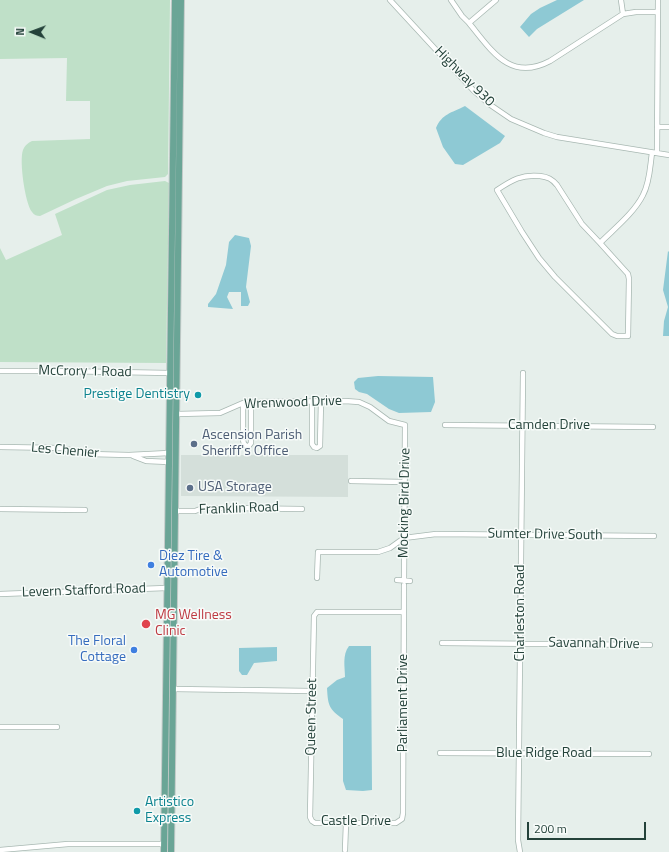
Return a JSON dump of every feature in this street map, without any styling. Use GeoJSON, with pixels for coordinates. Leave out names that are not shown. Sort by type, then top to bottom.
{"type":"FeatureCollection","features":[{"type":"Feature","properties":{"kind":"main road"},"geometry":{"type":"LineString","coordinates":[[175,0],[169,462],[172,515],[176,527]]}},
{"type":"Feature","properties":{"kind":"main road"},"geometry":{"type":"LineString","coordinates":[[171,852],[181,0]]}},
{"type":"Feature","properties":{"kind":"main road"},"geometry":{"type":"LineString","coordinates":[[170,312],[173,325],[173,342],[177,348]]}},
{"type":"Feature","properties":{"kind":"main road"},"geometry":{"type":"LineString","coordinates":[[170,373],[174,377],[174,403],[177,414]]}},
{"type":"Feature","properties":{"kind":"main road"},"geometry":{"type":"LineString","coordinates":[[164,852],[167,588],[173,460],[169,453]]}},
{"type":"Feature","properties":{"kind":"main road"},"geometry":{"type":"LineString","coordinates":[[167,588],[170,590],[171,607],[174,614]]}},
{"type":"Feature","properties":{"kind":"main road"},"geometry":{"type":"LineString","coordinates":[[167,648],[169,668],[174,675]]}},
{"type":"Feature","properties":{"kind":"main road"},"geometry":{"type":"LineString","coordinates":[[164,844],[168,846],[168,852]]}},
{"type":"Feature","properties":{"kind":"street","name":"Highway 930"},"geometry":{"type":"LineString","coordinates":[[390,0],[473,90],[497,110],[511,118],[544,133],[557,137],[669,155]]}},
{"type":"Feature","properties":{"kind":"street"},"geometry":{"type":"LineString","coordinates":[[451,0],[462,16],[503,61],[513,66],[522,68],[540,66],[550,61],[623,14],[636,12],[658,12]]}},
{"type":"Feature","properties":{"kind":"street"},"geometry":{"type":"LineString","coordinates":[[469,23],[496,0]]}},
{"type":"Feature","properties":{"kind":"street"},"geometry":{"type":"LineString","coordinates":[[621,0],[623,14]]}},
{"type":"Feature","properties":{"kind":"street"},"geometry":{"type":"LineString","coordinates":[[600,243],[635,207],[643,194],[655,153],[657,127],[658,0]]}},
{"type":"Feature","properties":{"kind":"street"},"geometry":{"type":"LineString","coordinates":[[657,127],[669,128]]}},
{"type":"Feature","properties":{"kind":"street"},"geometry":{"type":"LineString","coordinates":[[532,175],[551,179],[557,184],[582,224],[600,243],[628,274],[628,336],[617,336],[612,334],[555,277],[532,249],[497,190],[523,176],[532,175]]}},
{"type":"Feature","properties":{"kind":"street","name":"McCrory 1 Road"},"geometry":{"type":"LineString","coordinates":[[0,371],[170,373]]}},
{"type":"Feature","properties":{"kind":"street","name":"Charleston Road"},"geometry":{"type":"LineString","coordinates":[[520,852],[518,840],[523,373]]}},
{"type":"Feature","properties":{"kind":"street"},"geometry":{"type":"LineString","coordinates":[[312,402],[312,444],[317,448],[320,446],[321,401]]}},
{"type":"Feature","properties":{"kind":"street","name":"Wrenwood Drive"},"geometry":{"type":"LineString","coordinates":[[177,414],[220,413],[243,403],[251,402],[345,401],[359,402],[370,407],[389,421],[405,425]]}},
{"type":"Feature","properties":{"kind":"street"},"geometry":{"type":"LineString","coordinates":[[243,403],[243,440],[244,444],[248,447],[251,443],[251,402]]}},
{"type":"Feature","properties":{"kind":"street","name":"Mocking Bird Drive"},"geometry":{"type":"LineString","coordinates":[[404,583],[405,425]]}},
{"type":"Feature","properties":{"kind":"street","name":"Camden Drive"},"geometry":{"type":"LineString","coordinates":[[445,425],[653,427]]}},
{"type":"Feature","properties":{"kind":"street","name":"Les Chenier"},"geometry":{"type":"LineString","coordinates":[[0,447],[61,448],[89,454],[129,455],[169,453]]}},
{"type":"Feature","properties":{"kind":"street","name":"Les Chenier"},"geometry":{"type":"LineString","coordinates":[[129,455],[146,461],[169,462]]}},
{"type":"Feature","properties":{"kind":"street"},"geometry":{"type":"LineString","coordinates":[[351,481],[405,482]]}},
{"type":"Feature","properties":{"kind":"street","name":"Franklin Road"},"geometry":{"type":"LineString","coordinates":[[176,511],[195,511],[203,508],[302,509]]}},
{"type":"Feature","properties":{"kind":"street"},"geometry":{"type":"LineString","coordinates":[[0,509],[85,510]]}},
{"type":"Feature","properties":{"kind":"street","name":"Sumter Drive South"},"geometry":{"type":"LineString","coordinates":[[404,538],[436,534],[654,536]]}},
{"type":"Feature","properties":{"kind":"street"},"geometry":{"type":"LineString","coordinates":[[318,578],[318,552],[378,552],[390,548],[404,538]]}},
{"type":"Feature","properties":{"kind":"street"},"geometry":{"type":"LineString","coordinates":[[397,580],[404,583],[410,580]]}},
{"type":"Feature","properties":{"kind":"street","name":"Parliament Drive"},"geometry":{"type":"LineString","coordinates":[[401,821],[404,813],[404,583]]}},
{"type":"Feature","properties":{"kind":"street","name":"Levern Stafford Road"},"geometry":{"type":"LineString","coordinates":[[0,594],[167,588]]}},
{"type":"Feature","properties":{"kind":"street","name":"Queen Street"},"geometry":{"type":"LineString","coordinates":[[312,821],[310,816],[313,619],[315,614],[320,612],[404,612]]}},
{"type":"Feature","properties":{"kind":"street","name":"Savannah Drive"},"geometry":{"type":"LineString","coordinates":[[442,643],[650,645]]}},
{"type":"Feature","properties":{"kind":"street"},"geometry":{"type":"LineString","coordinates":[[173,689],[312,691]]}},
{"type":"Feature","properties":{"kind":"street"},"geometry":{"type":"LineString","coordinates":[[0,727],[57,727]]}},
{"type":"Feature","properties":{"kind":"street","name":"Blue Ridge Road"},"geometry":{"type":"LineString","coordinates":[[440,753],[649,754]]}},
{"type":"Feature","properties":{"kind":"street","name":"Castle Drive"},"geometry":{"type":"LineString","coordinates":[[312,821],[318,823],[396,823],[401,821]]}},
{"type":"Feature","properties":{"kind":"street"},"geometry":{"type":"LineString","coordinates":[[346,823],[346,850]]}},
{"type":"Feature","properties":{"kind":"street"},"geometry":{"type":"LineString","coordinates":[[0,850],[68,844],[164,844]]}},
{"type":"Feature","properties":{"kind":"shaded area"},"geometry":{"type":"Polygon","coordinates":[[[181,455],[348,455],[348,497],[181,496],[181,455]]]}},
{"type":"Feature","properties":{"kind":"green space"},"geometry":{"type":"Polygon","coordinates":[[[0,0],[170,0],[168,174],[165,177],[127,181],[107,186],[40,216],[33,213],[29,207],[23,181],[22,155],[24,148],[32,141],[90,139],[90,101],[66,101],[67,58],[0,59],[0,0]]]}},
{"type":"Feature","properties":{"kind":"green space"},"geometry":{"type":"Polygon","coordinates":[[[165,181],[169,183],[166,363],[0,362],[0,248],[6,260],[62,235],[55,214],[107,190],[130,185],[165,181]]]}},
{"type":"Feature","properties":{"kind":"water"},"geometry":{"type":"Polygon","coordinates":[[[557,0],[584,0],[537,29],[529,37],[520,27],[531,14],[557,0]]]}},
{"type":"Feature","properties":{"kind":"water"},"geometry":{"type":"Polygon","coordinates":[[[465,106],[505,136],[500,143],[463,165],[455,164],[443,147],[436,128],[438,123],[444,117],[465,106]]]}},
{"type":"Feature","properties":{"kind":"water"},"geometry":{"type":"Polygon","coordinates":[[[235,235],[249,238],[251,246],[246,287],[250,302],[248,306],[241,306],[241,292],[229,292],[227,297],[233,309],[208,307],[208,304],[216,294],[226,265],[229,242],[235,235]]]}},
{"type":"Feature","properties":{"kind":"water"},"geometry":{"type":"Polygon","coordinates":[[[668,251],[669,336],[663,336],[664,321],[668,307],[663,290],[668,251]]]}},
{"type":"Feature","properties":{"kind":"water"},"geometry":{"type":"Polygon","coordinates":[[[378,376],[433,377],[435,402],[431,412],[399,413],[389,409],[367,394],[359,392],[355,389],[354,382],[358,378],[378,376]]]}},
{"type":"Feature","properties":{"kind":"water"},"geometry":{"type":"Polygon","coordinates":[[[349,646],[371,646],[372,790],[346,790],[343,781],[343,719],[332,710],[328,699],[327,688],[337,680],[345,677],[345,653],[349,646]]]}},
{"type":"Feature","properties":{"kind":"water"},"geometry":{"type":"Polygon","coordinates":[[[277,647],[277,661],[254,663],[247,675],[242,675],[239,671],[239,648],[277,647]]]}},
{"type":"Feature","properties":{"kind":"place","name":"Prestige Dentistry"},"geometry":{"type":"Point","coordinates":[198,395]}},
{"type":"Feature","properties":{"kind":"place","name":"Ascension Parish Sheriff's Office"},"geometry":{"type":"Point","coordinates":[194,444]}},
{"type":"Feature","properties":{"kind":"place","name":"USA Storage"},"geometry":{"type":"Point","coordinates":[190,488]}},
{"type":"Feature","properties":{"kind":"place","name":"Diez Tire & Automotive"},"geometry":{"type":"Point","coordinates":[151,565]}},
{"type":"Feature","properties":{"kind":"place","name":"MG Wellness Clinic"},"geometry":{"type":"Point","coordinates":[146,624]}},
{"type":"Feature","properties":{"kind":"place","name":"The Floral Cottage"},"geometry":{"type":"Point","coordinates":[134,650]}},
{"type":"Feature","properties":{"kind":"place","name":"Artistico Express"},"geometry":{"type":"Point","coordinates":[137,811]}}]}
